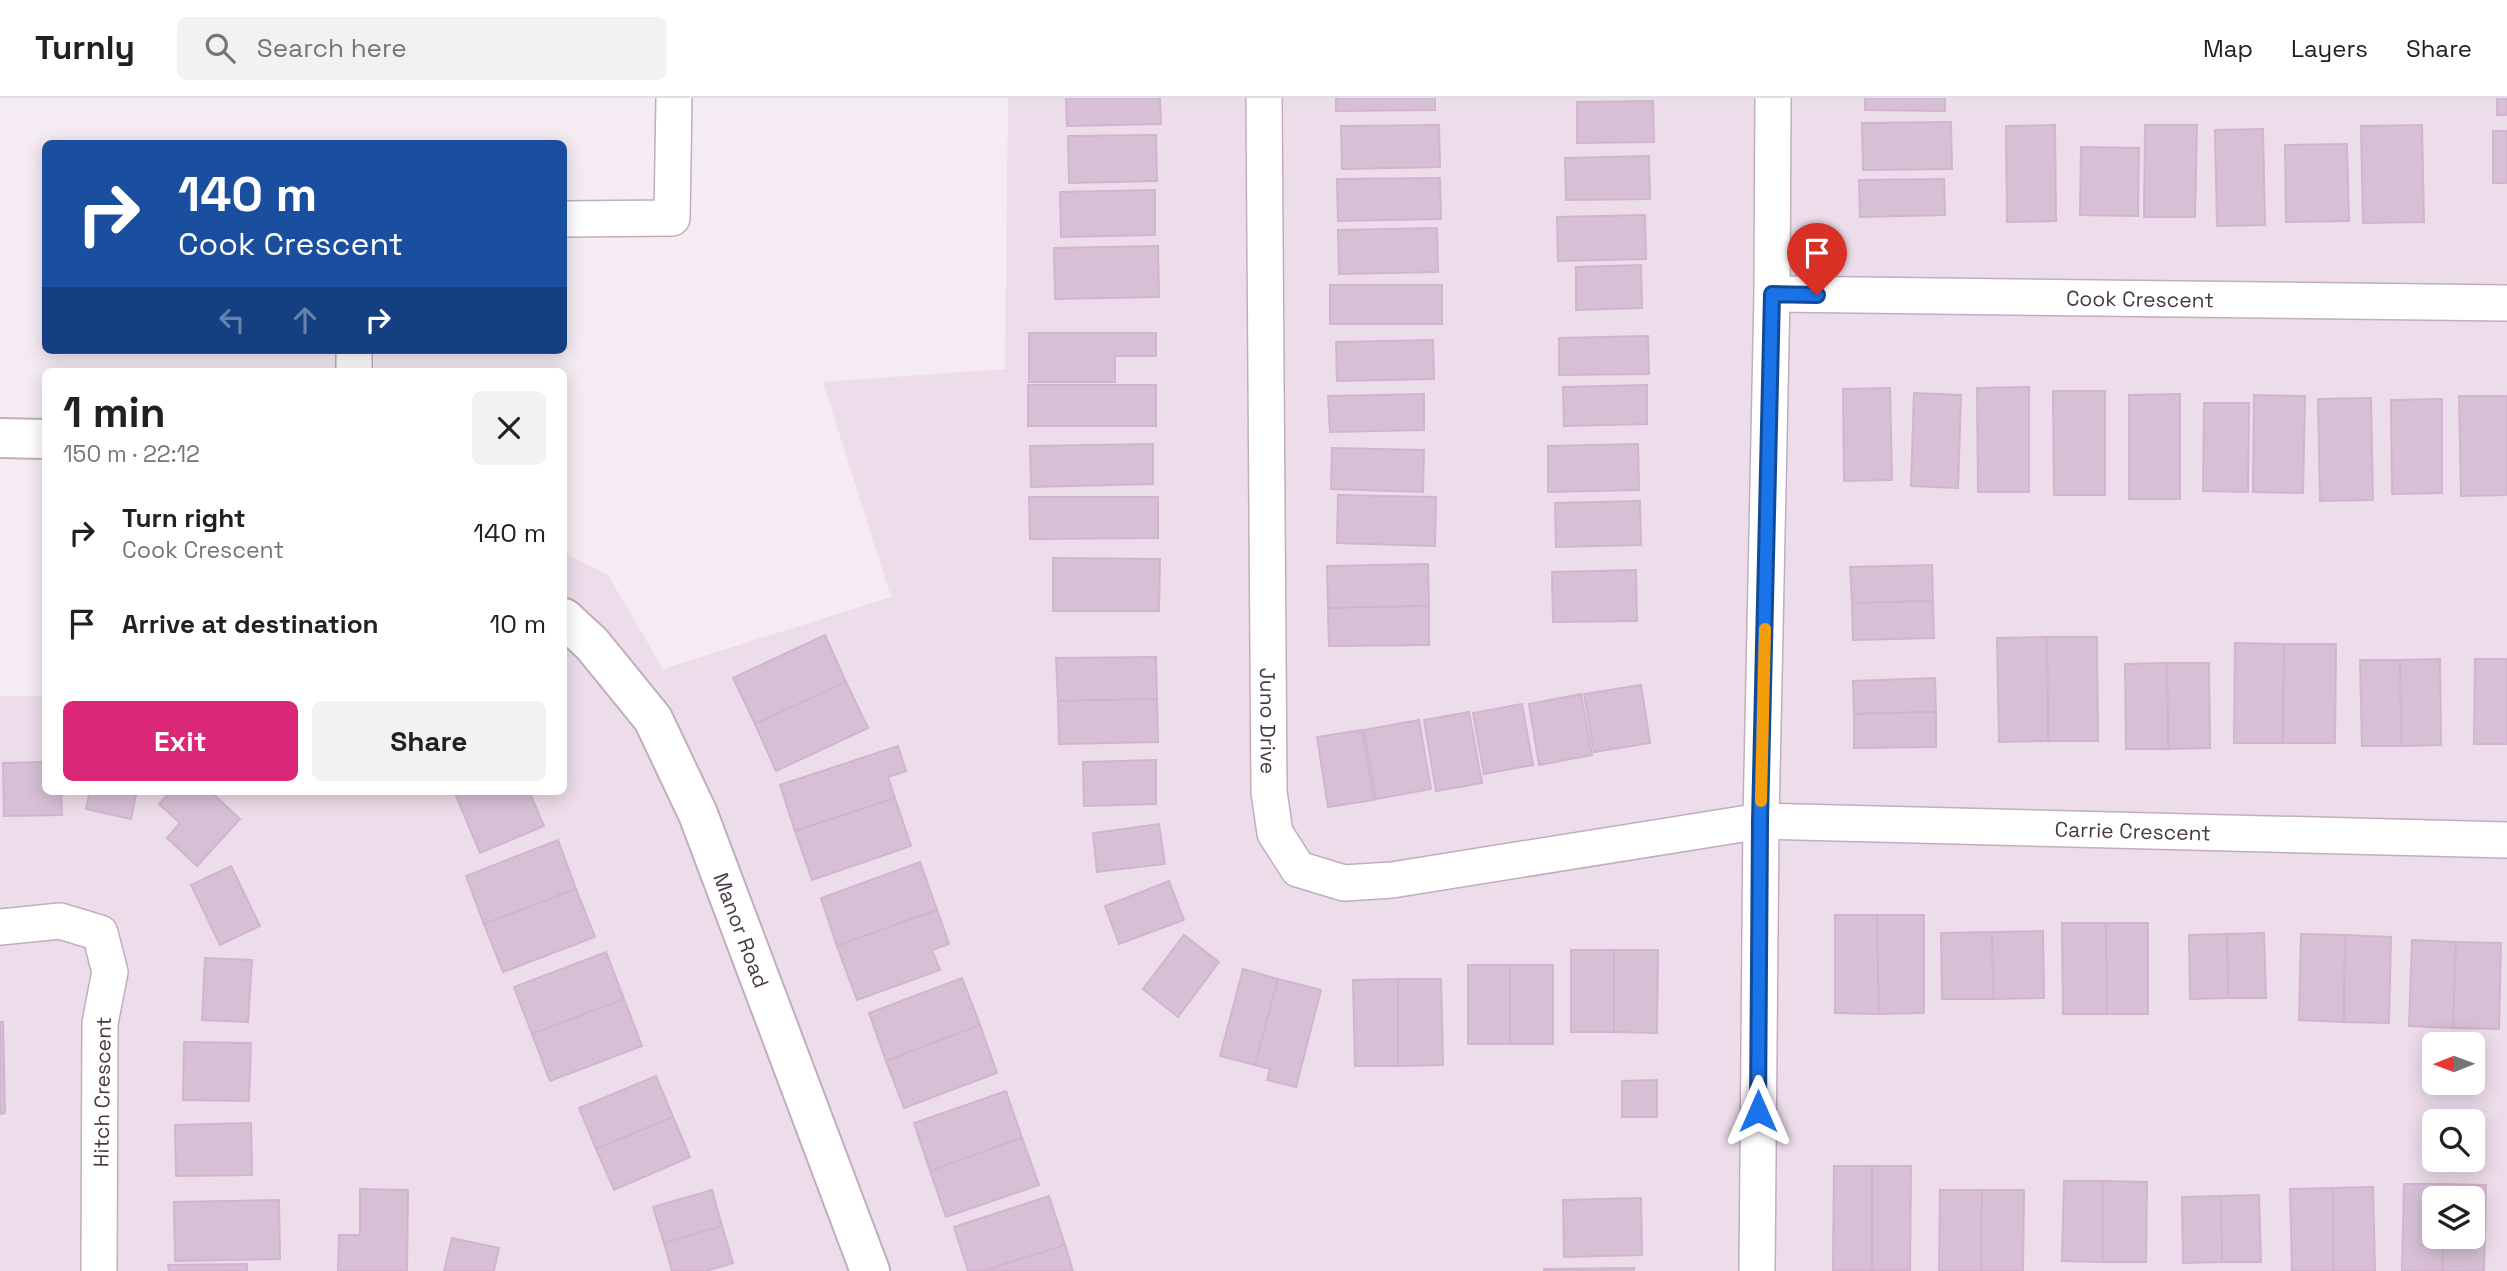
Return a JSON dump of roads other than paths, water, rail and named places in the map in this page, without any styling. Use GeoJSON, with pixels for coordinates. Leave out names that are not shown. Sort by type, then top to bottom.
{"type":"FeatureCollection","features":[{"type":"Feature","properties":{"kind":"street"},"geometry":{"type":"LineString","coordinates":[[567,219],[672,218],[674,98]]}},
{"type":"Feature","properties":{"kind":"street","name":"Juno Drive"},"geometry":{"type":"LineString","coordinates":[[1264,98],[1269,792],[1275,833],[1298,869],[1344,883],[1392,880],[1760,821]]}},
{"type":"Feature","properties":{"kind":"street"},"geometry":{"type":"LineString","coordinates":[[1757,1271],[1760,821],[1772,294],[1773,98]]}},
{"type":"Feature","properties":{"kind":"street","name":"Cook Crescent"},"geometry":{"type":"LineString","coordinates":[[1772,294],[2507,303]]}},
{"type":"Feature","properties":{"kind":"street"},"geometry":{"type":"LineString","coordinates":[[0,438],[42,439]]}},
{"type":"Feature","properties":{"kind":"street","name":"Manor Road"},"geometry":{"type":"LineString","coordinates":[[567,621],[592,644],[653,719],[698,814],[870,1271]]}},
{"type":"Feature","properties":{"kind":"street","name":"Carrie Crescent"},"geometry":{"type":"LineString","coordinates":[[1760,821],[2507,841]]}},
{"type":"Feature","properties":{"kind":"street","name":"Hitch Crescent"},"geometry":{"type":"LineString","coordinates":[[0,927],[60,921],[100,933],[110,972],[100,1023],[99,1271]]}}]}
